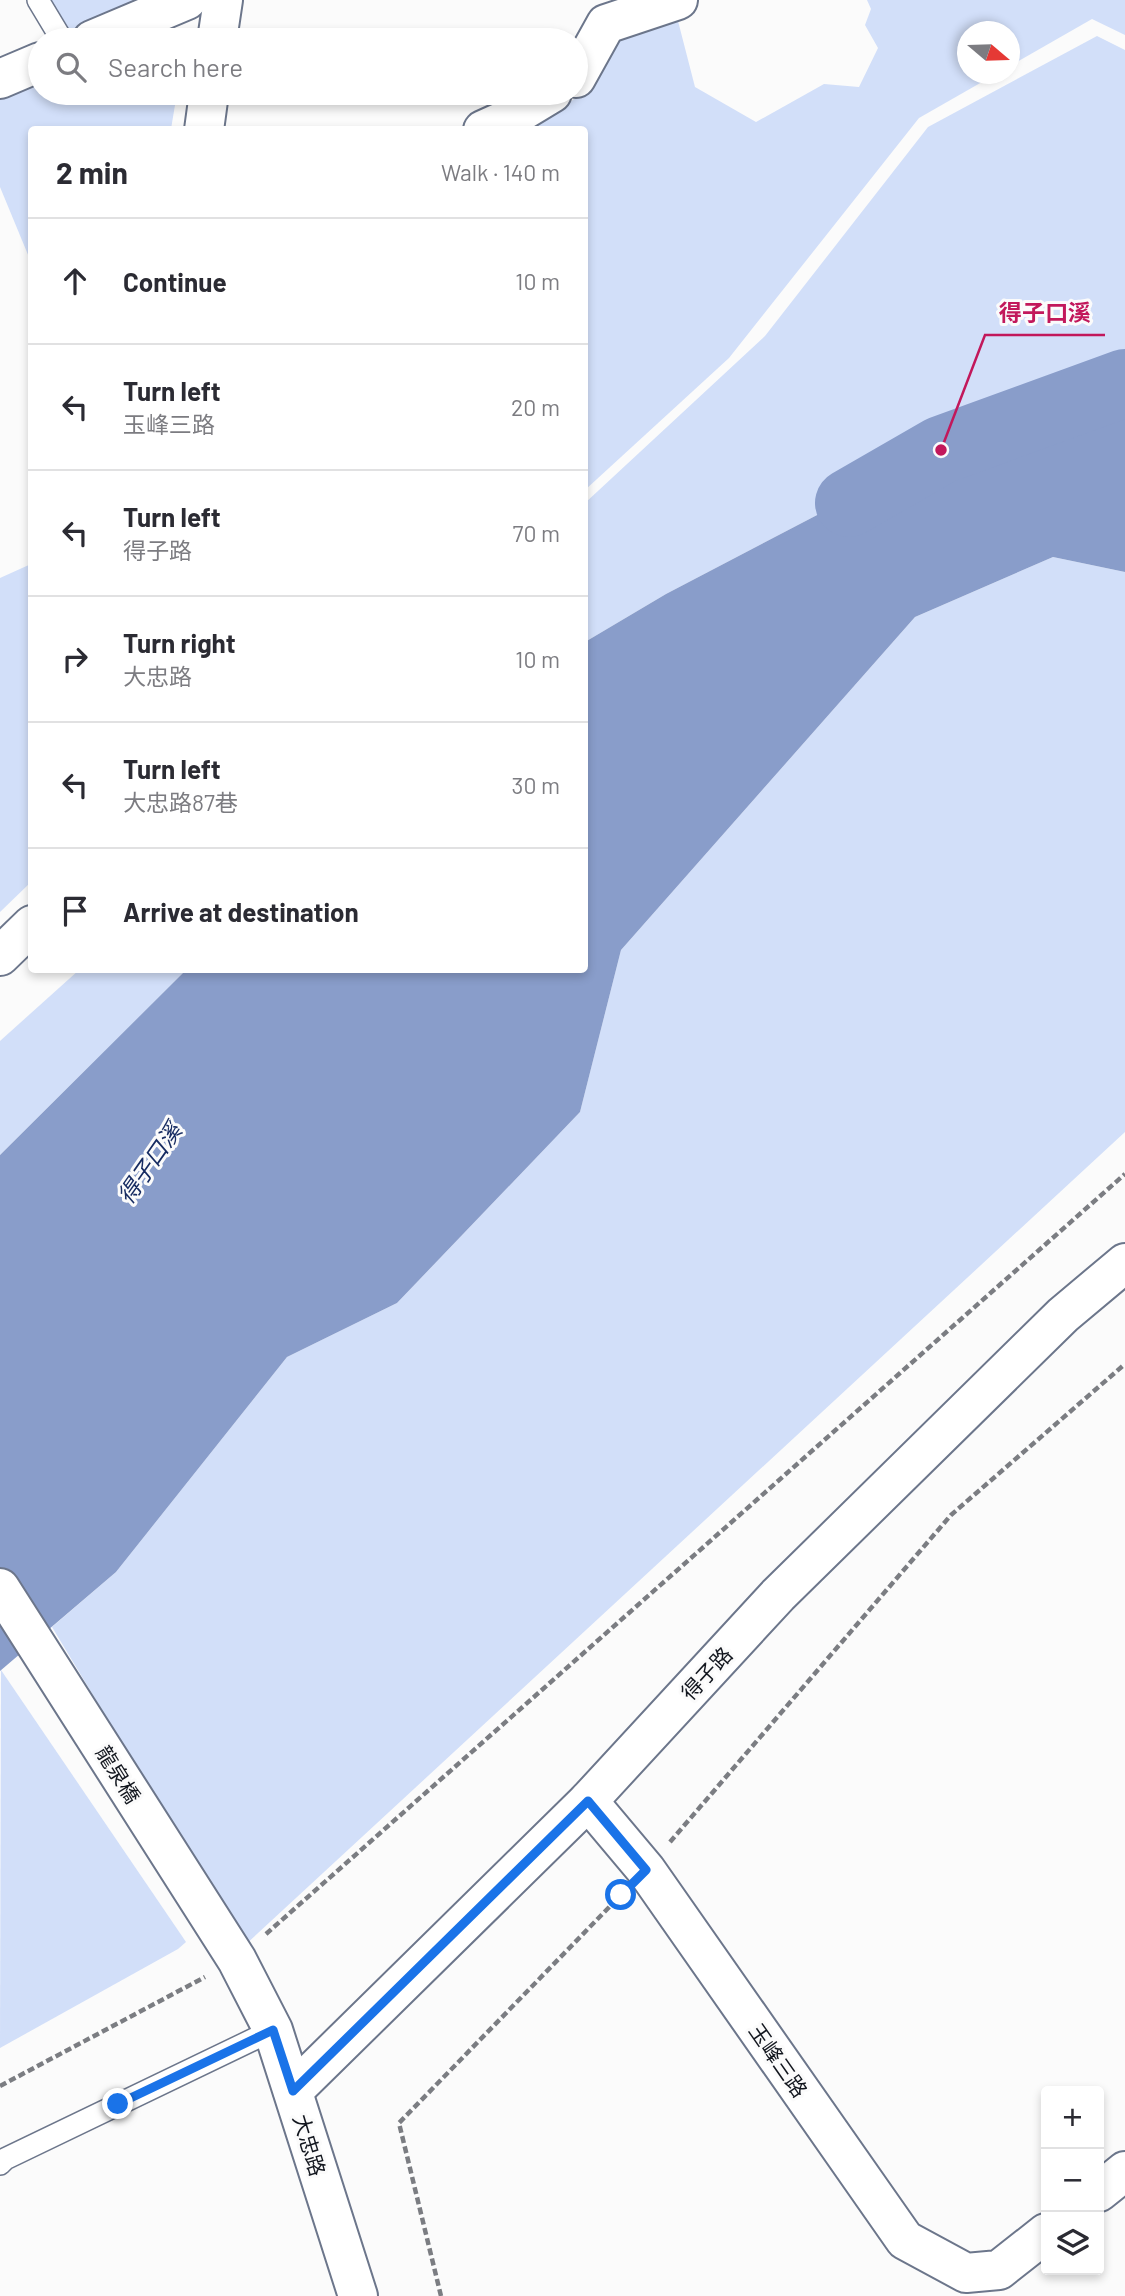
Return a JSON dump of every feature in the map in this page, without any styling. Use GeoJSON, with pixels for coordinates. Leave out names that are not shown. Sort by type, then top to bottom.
{"type":"FeatureCollection","features":[{"type":"Feature","properties":{"kind":"street"},"geometry":{"type":"LineString","coordinates":[[120,28],[187,0]]}},
{"type":"Feature","properties":{"kind":"street"},"geometry":{"type":"LineString","coordinates":[[219,28],[223,0]]}},
{"type":"Feature","properties":{"kind":"street"},"geometry":{"type":"LineString","coordinates":[[588,56],[606,24],[678,0]]}},
{"type":"Feature","properties":{"kind":"street"},"geometry":{"type":"LineString","coordinates":[[0,79],[28,67]]}},
{"type":"Feature","properties":{"kind":"street"},"geometry":{"type":"LineString","coordinates":[[205,126],[207,105]]}},
{"type":"Feature","properties":{"kind":"street"},"geometry":{"type":"LineString","coordinates":[[492,126],[532,105]]}},
{"type":"Feature","properties":{"kind":"street"},"geometry":{"type":"LineString","coordinates":[[0,956],[28,929]]}},
{"type":"Feature","properties":{"kind":"street","name":"得子路"},"geometry":{"type":"LineString","coordinates":[[293,2091],[588,1801],[778,1595],[1063,1315],[1125,1263]]}},
{"type":"Feature","properties":{"kind":"street","name":"龍泉橋"},"geometry":{"type":"LineString","coordinates":[[0,1588],[237,1960]]}},
{"type":"Feature","properties":{"kind":"street","name":"玉峰三路"},"geometry":{"type":"LineString","coordinates":[[588,1801],[646,1870],[905,2240],[965,2273],[999,2270],[1041,2237]]}},
{"type":"Feature","properties":{"kind":"street","name":"大忠路"},"geometry":{"type":"LineString","coordinates":[[237,1960],[273,2030],[358,2296]]}},
{"type":"Feature","properties":{"kind":"street"},"geometry":{"type":"LineString","coordinates":[[1104,2188],[1125,2171]]}},
{"type":"Feature","properties":{"kind":"lane"},"geometry":{"type":"LineString","coordinates":[[38,0],[55,28]]}},
{"type":"Feature","properties":{"kind":"lane"},"geometry":{"type":"LineString","coordinates":[[0,2164],[27,2148],[273,2030]]}},
{"type":"Feature","properties":{"kind":"path"},"geometry":{"type":"LineString","coordinates":[[0,2086],[237,1960],[1125,1174]]}},
{"type":"Feature","properties":{"kind":"path"},"geometry":{"type":"LineString","coordinates":[[441,2296],[399,2123],[646,1870],[951,1515],[1125,1364]]}},
{"type":"Feature","properties":{"kind":"shaded area"},"geometry":{"type":"Polygon","coordinates":[[[51,0],[168,0],[100,28],[67,28],[51,0]]]}},
{"type":"Feature","properties":{"kind":"shaded area"},"geometry":{"type":"Polygon","coordinates":[[[867,0],[1125,0],[1125,35],[1092,19],[1020,60],[1020,21],[957,21],[957,84],[978,84],[919,118],[729,358],[588,487],[588,126],[535,126],[567,105],[588,105],[588,87],[599,78],[617,34],[678,21],[695,87],[756,122],[824,84],[859,87],[878,48],[865,25],[871,9],[867,0]]]}},
{"type":"Feature","properties":{"kind":"shaded area"},"geometry":{"type":"Polygon","coordinates":[[[1097,36],[1125,50],[1125,393],[953,444],[666,594],[588,640],[588,500],[765,336],[928,127],[1008,84],[1020,84],[1020,77],[1097,36]]]}},
{"type":"Feature","properties":{"kind":"shaded area"},"geometry":{"type":"Polygon","coordinates":[[[28,83],[28,105],[175,105],[172,126],[28,126],[28,255],[0,187],[0,96],[28,83]]]}},
{"type":"Feature","properties":{"kind":"shaded area"},"geometry":{"type":"Polygon","coordinates":[[[1053,557],[1125,572],[1125,1132],[244,1946],[52,1627],[116,1572],[287,1357],[397,1303],[580,1112],[621,950],[915,617],[1053,557]]]}},
{"type":"Feature","properties":{"kind":"shaded area"},"geometry":{"type":"Polygon","coordinates":[[[28,565],[28,885],[0,912],[0,578],[28,565]]]}},
{"type":"Feature","properties":{"kind":"shaded area"},"geometry":{"type":"Polygon","coordinates":[[[76,973],[183,973],[0,1155],[0,1041],[76,973]]]}},
{"type":"Feature","properties":{"kind":"shaded area"},"geometry":{"type":"Polygon","coordinates":[[[1,1670],[186,1942],[178,1949],[0,2048],[1,1670]]]}},
{"type":"Feature","properties":{"kind":"water"},"geometry":{"type":"Polygon","coordinates":[[[1125,393],[1125,572],[1053,557],[915,617],[621,950],[580,1112],[397,1303],[287,1357],[116,1572],[0,1671],[0,1155],[183,973],[588,973],[588,640],[666,594],[953,444],[1125,393]]]}},
{"type":"Feature","properties":{"kind":"waterway","name":"得子口溪"},"geometry":{"type":"LineString","coordinates":[[849,503],[941,450],[1125,383]]}},
{"type":"Feature","properties":{"kind":"place","name":"得子口溪"},"geometry":{"type":"Point","coordinates":[941,450]}},
{"type":"Feature","properties":{"kind":"route"},"geometry":{"type":"LineString","coordinates":[[118,2104],[273,2030],[293,2091],[588,1801],[646,1870],[621,1895]]}}]}
